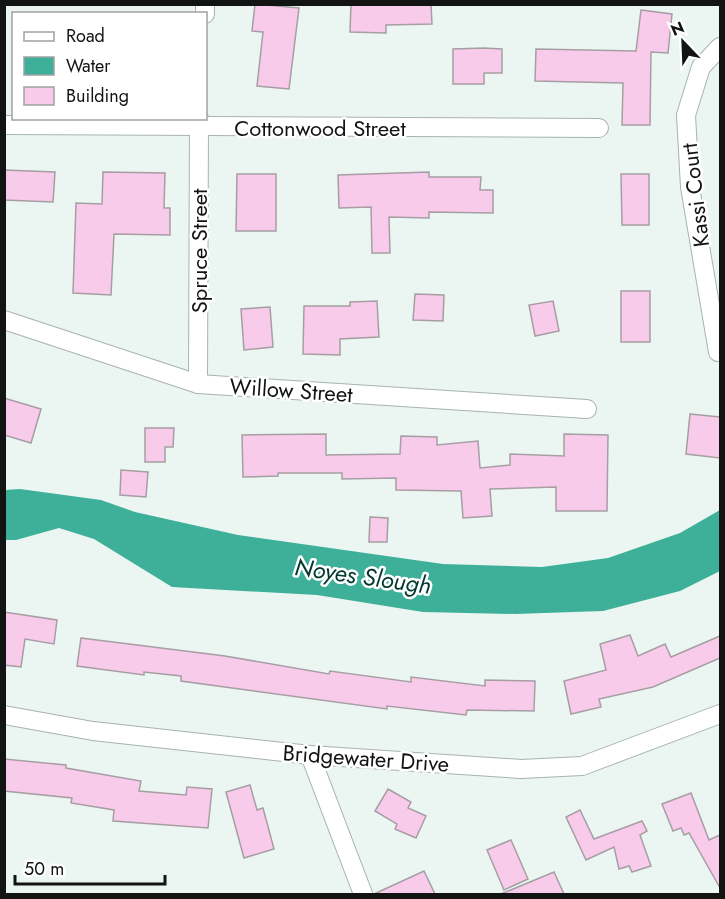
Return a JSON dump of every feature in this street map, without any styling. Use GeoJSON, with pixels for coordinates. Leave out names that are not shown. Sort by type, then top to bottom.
{"type":"FeatureCollection","features":[{"type":"Feature","properties":{"kind":"street","name":"Kassi Court"},"geometry":{"type":"LineString","coordinates":[[718,352],[690,187],[686,115],[701,67],[720,47]]}},
{"type":"Feature","properties":{"kind":"street","name":"Cottonwood Street"},"geometry":{"type":"LineString","coordinates":[[4,125],[199,123],[600,128]]}},
{"type":"Feature","properties":{"kind":"street","name":"Spruce Street"},"geometry":{"type":"LineString","coordinates":[[198,384],[199,123]]}},
{"type":"Feature","properties":{"kind":"street","name":"Willow Street"},"geometry":{"type":"LineString","coordinates":[[4,320],[198,384],[587,409]]}},
{"type":"Feature","properties":{"kind":"street","name":"Bridgewater Drive"},"geometry":{"type":"LineString","coordinates":[[4,715],[93,731],[310,755],[521,769],[582,766],[720,714]]}},
{"type":"Feature","properties":{"kind":"street"},"geometry":{"type":"LineString","coordinates":[[310,755],[363,894]]}},
{"type":"Feature","properties":{"kind":"water","name":"Noyes Slough"},"geometry":{"type":"Polygon","coordinates":[[[20,489],[101,500],[135,512],[238,535],[443,564],[542,567],[608,558],[680,533],[720,510],[720,571],[680,591],[603,611],[515,614],[423,612],[317,595],[172,587],[94,539],[59,528],[16,540],[5,540],[5,490],[20,489]]]}},
{"type":"Feature","properties":{"kind":"building"},"geometry":{"type":"Polygon","coordinates":[[[255,4],[299,8],[289,89],[257,86],[263,32],[252,31],[255,4]]]}},
{"type":"Feature","properties":{"kind":"building"},"geometry":{"type":"Polygon","coordinates":[[[351,4],[431,4],[432,24],[386,25],[386,33],[350,32],[351,4]]]}},
{"type":"Feature","properties":{"kind":"building"},"geometry":{"type":"Polygon","coordinates":[[[641,10],[672,14],[668,53],[651,52],[650,125],[622,125],[623,83],[535,81],[536,49],[636,51],[641,10]]]}},
{"type":"Feature","properties":{"kind":"building"},"geometry":{"type":"Polygon","coordinates":[[[453,49],[502,49],[502,73],[484,73],[484,84],[453,84],[453,49]]]}},
{"type":"Feature","properties":{"kind":"building"},"geometry":{"type":"Polygon","coordinates":[[[4,170],[55,172],[53,202],[4,200],[4,170]]]}},
{"type":"Feature","properties":{"kind":"building"},"geometry":{"type":"Polygon","coordinates":[[[103,172],[165,173],[164,208],[170,208],[170,235],[114,234],[111,295],[73,293],[76,203],[102,204],[103,172]]]}},
{"type":"Feature","properties":{"kind":"building"},"geometry":{"type":"Polygon","coordinates":[[[429,172],[429,177],[481,177],[480,190],[493,190],[493,213],[429,212],[429,218],[389,217],[390,253],[372,253],[371,207],[339,208],[338,175],[429,172]]]}},
{"type":"Feature","properties":{"kind":"building"},"geometry":{"type":"Polygon","coordinates":[[[237,174],[276,174],[276,231],[236,231],[237,174]]]}},
{"type":"Feature","properties":{"kind":"building"},"geometry":{"type":"Polygon","coordinates":[[[621,174],[649,174],[649,225],[622,225],[621,174]]]}},
{"type":"Feature","properties":{"kind":"building"},"geometry":{"type":"Polygon","coordinates":[[[621,291],[650,291],[650,342],[621,342],[621,291]]]}},
{"type":"Feature","properties":{"kind":"building"},"geometry":{"type":"Polygon","coordinates":[[[415,294],[444,295],[443,321],[413,320],[415,294]]]}},
{"type":"Feature","properties":{"kind":"building"},"geometry":{"type":"Polygon","coordinates":[[[377,301],[379,337],[340,339],[340,355],[303,354],[304,306],[350,306],[350,302],[377,301]]]}},
{"type":"Feature","properties":{"kind":"building"},"geometry":{"type":"Polygon","coordinates":[[[553,301],[559,331],[535,336],[529,305],[553,301]]]}},
{"type":"Feature","properties":{"kind":"building"},"geometry":{"type":"Polygon","coordinates":[[[270,307],[273,347],[244,350],[241,309],[270,307]]]}},
{"type":"Feature","properties":{"kind":"building"},"geometry":{"type":"Polygon","coordinates":[[[4,398],[41,409],[31,443],[4,435],[4,398]]]}},
{"type":"Feature","properties":{"kind":"building"},"geometry":{"type":"Polygon","coordinates":[[[690,414],[720,417],[720,458],[686,454],[690,414]]]}},
{"type":"Feature","properties":{"kind":"building"},"geometry":{"type":"Polygon","coordinates":[[[145,428],[174,428],[173,447],[165,447],[165,462],[145,462],[145,428]]]}},
{"type":"Feature","properties":{"kind":"building"},"geometry":{"type":"Polygon","coordinates":[[[326,434],[326,455],[400,454],[401,436],[437,437],[437,445],[478,441],[480,468],[510,465],[510,454],[564,456],[564,434],[608,435],[607,511],[556,511],[556,487],[490,489],[492,516],[463,518],[461,491],[396,490],[396,478],[342,479],[342,473],[278,473],[278,476],[243,477],[242,435],[326,434]]]}},
{"type":"Feature","properties":{"kind":"building"},"geometry":{"type":"Polygon","coordinates":[[[121,470],[148,472],[146,497],[120,495],[121,470]]]}},
{"type":"Feature","properties":{"kind":"building"},"geometry":{"type":"Polygon","coordinates":[[[370,517],[388,518],[387,542],[369,542],[370,517]]]}},
{"type":"Feature","properties":{"kind":"building"},"geometry":{"type":"Polygon","coordinates":[[[4,612],[57,620],[54,644],[25,639],[21,667],[4,665],[4,612]]]}},
{"type":"Feature","properties":{"kind":"building"},"geometry":{"type":"Polygon","coordinates":[[[630,635],[638,656],[665,644],[671,657],[720,636],[720,658],[653,687],[599,699],[601,707],[571,714],[564,681],[606,670],[600,644],[630,635]]]}},
{"type":"Feature","properties":{"kind":"building"},"geometry":{"type":"Polygon","coordinates":[[[81,638],[225,656],[329,674],[330,671],[411,682],[411,677],[485,686],[485,680],[535,681],[534,711],[467,710],[466,715],[387,706],[387,709],[181,681],[181,676],[144,672],[144,675],[77,666],[81,638]]]}},
{"type":"Feature","properties":{"kind":"building"},"geometry":{"type":"Polygon","coordinates":[[[4,759],[66,765],[66,768],[141,781],[139,791],[186,795],[187,787],[212,789],[208,828],[113,821],[114,810],[71,803],[72,798],[4,791],[4,759]]]}},
{"type":"Feature","properties":{"kind":"building"},"geometry":{"type":"Polygon","coordinates":[[[250,785],[257,810],[263,808],[274,849],[244,858],[226,792],[250,785]]]}},
{"type":"Feature","properties":{"kind":"building"},"geometry":{"type":"Polygon","coordinates":[[[388,789],[411,802],[408,808],[426,816],[416,838],[395,829],[397,824],[375,811],[388,789]]]}},
{"type":"Feature","properties":{"kind":"building"},"geometry":{"type":"Polygon","coordinates":[[[691,793],[709,840],[720,835],[720,888],[689,833],[684,835],[681,828],[673,831],[662,804],[691,793]]]}},
{"type":"Feature","properties":{"kind":"building"},"geometry":{"type":"Polygon","coordinates":[[[580,810],[594,839],[642,821],[647,831],[640,835],[651,866],[632,872],[629,866],[619,869],[614,847],[586,860],[566,817],[580,810]]]}},
{"type":"Feature","properties":{"kind":"building"},"geometry":{"type":"Polygon","coordinates":[[[511,840],[528,879],[504,890],[487,850],[511,840]]]}},
{"type":"Feature","properties":{"kind":"building"},"geometry":{"type":"Polygon","coordinates":[[[424,871],[435,894],[374,894],[424,871]]]}},
{"type":"Feature","properties":{"kind":"building"},"geometry":{"type":"Polygon","coordinates":[[[554,872],[564,894],[501,894],[554,872]]]}}]}
